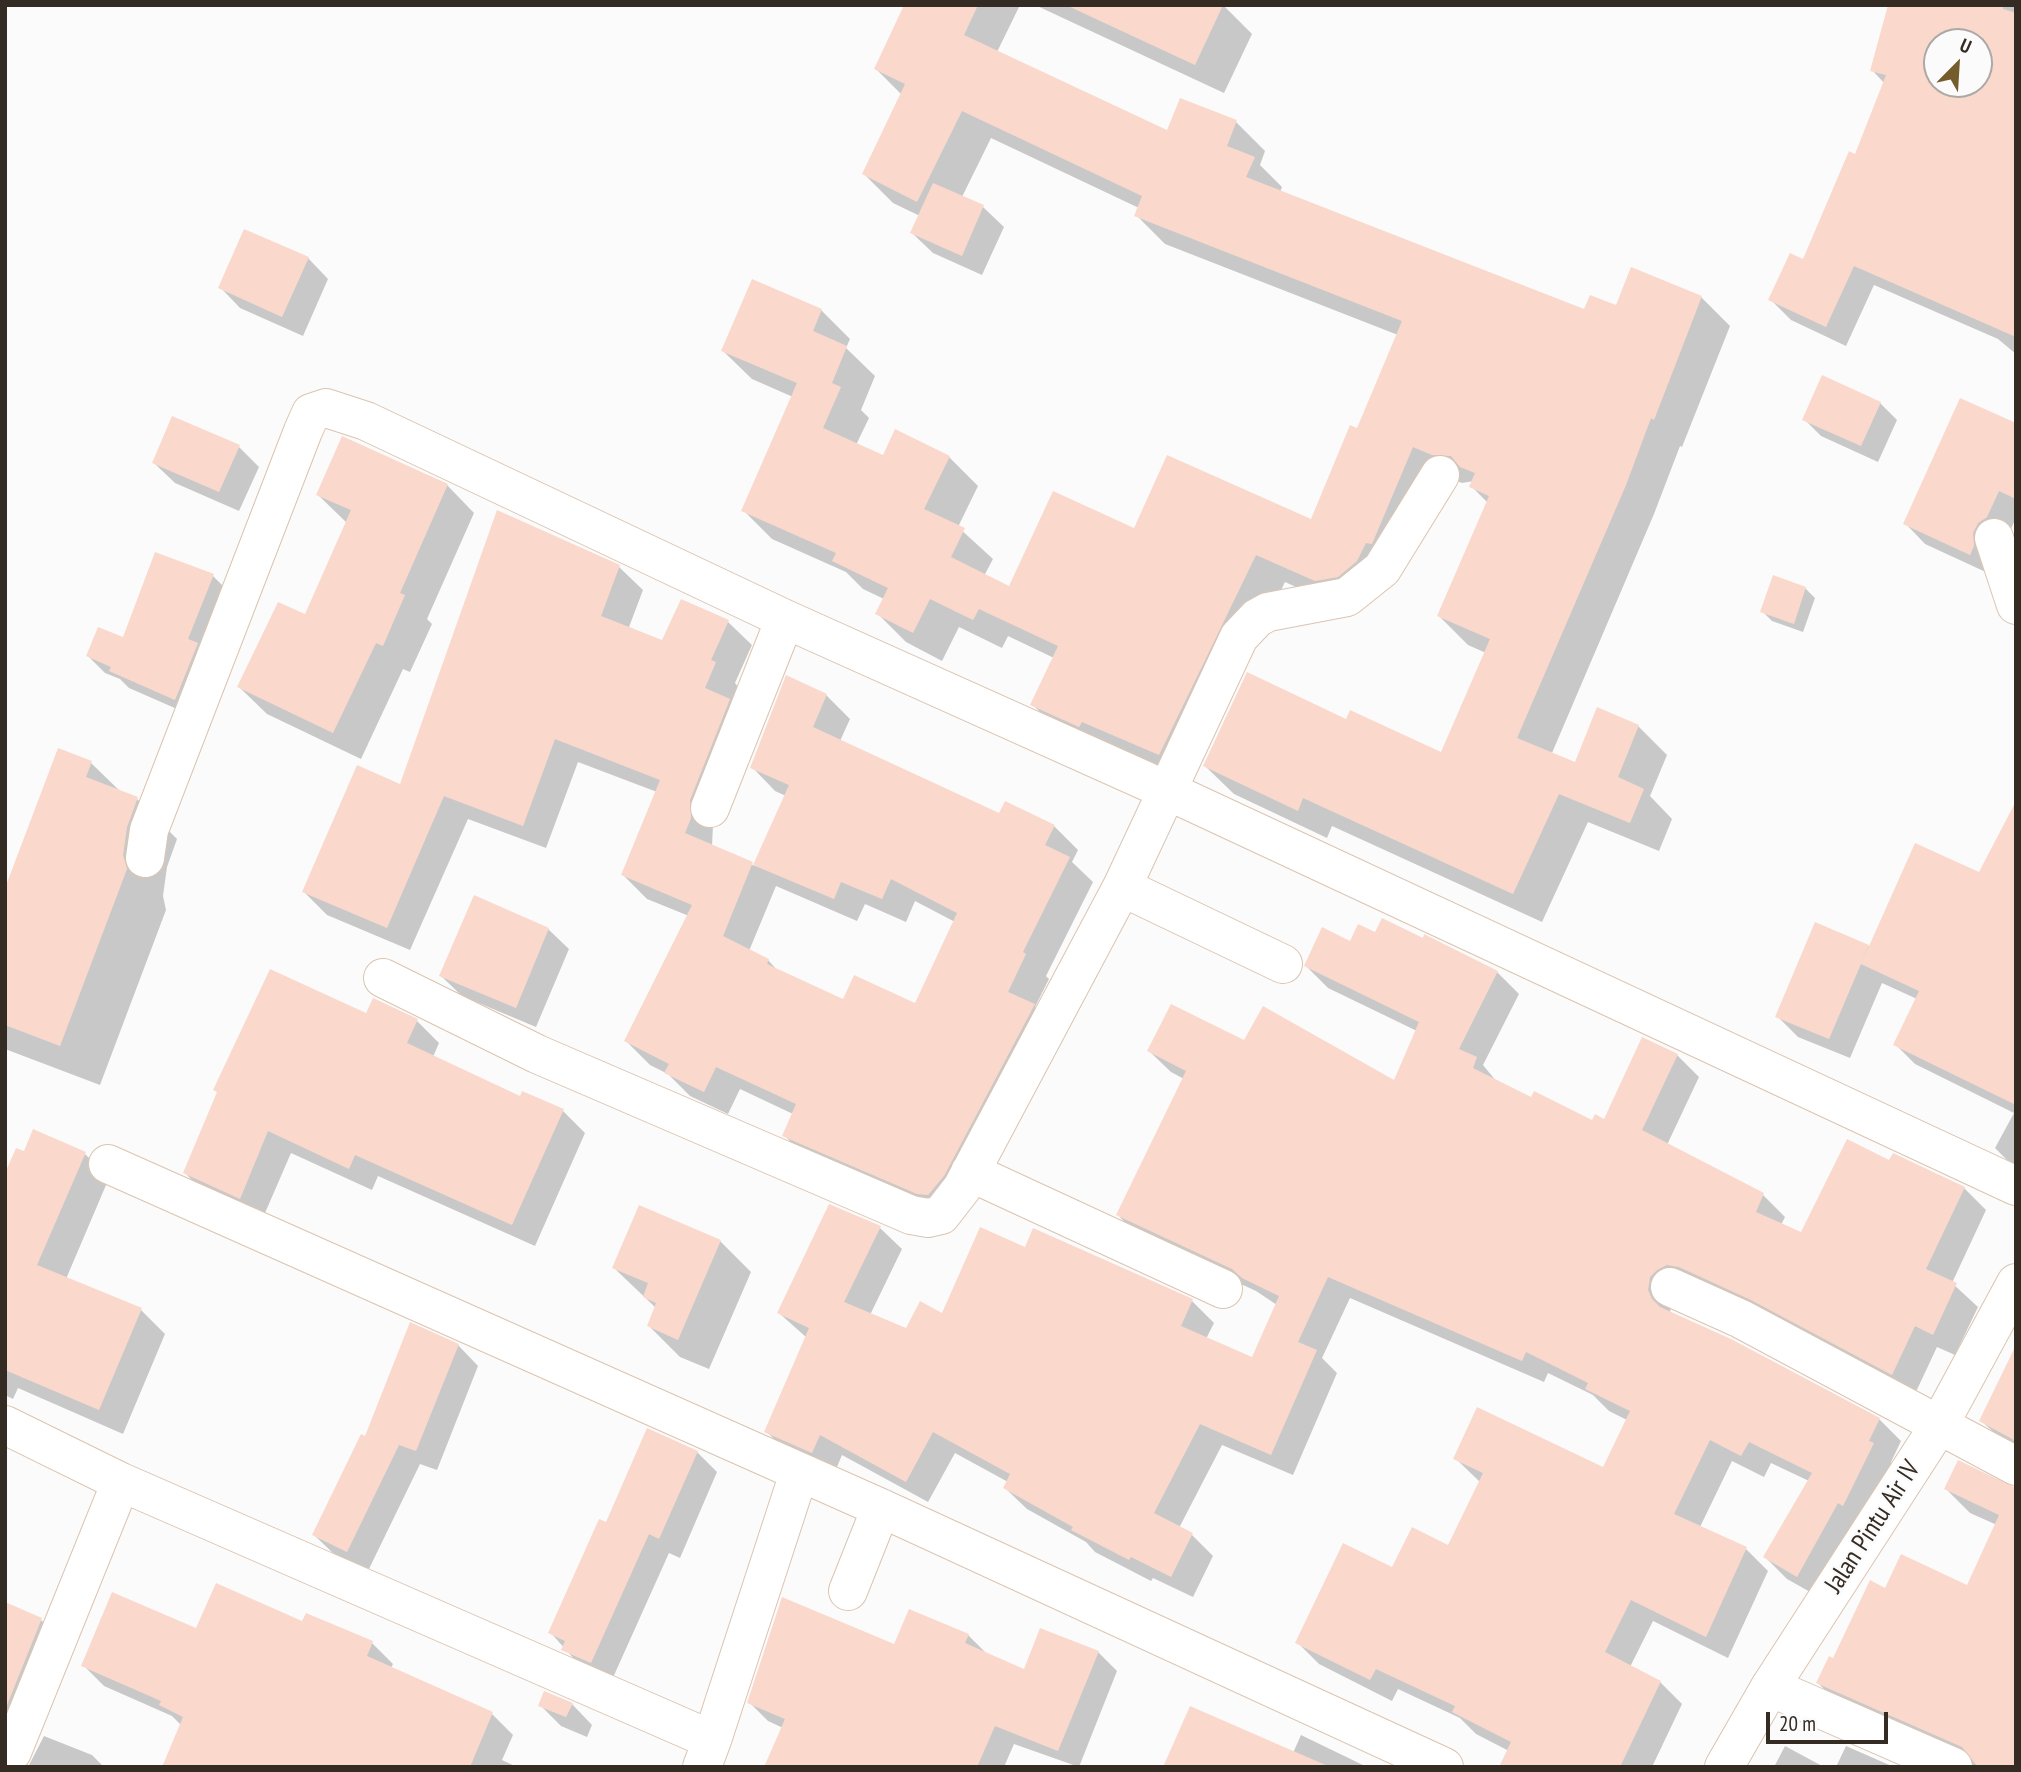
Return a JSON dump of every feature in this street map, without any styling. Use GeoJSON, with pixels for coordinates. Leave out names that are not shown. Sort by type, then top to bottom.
{"type":"FeatureCollection","features":[{"type":"Feature","properties":{"kind":"street"},"geometry":{"type":"LineString","coordinates":[[145,858],[149,830],[303,431],[311,413],[318,408],[341,411],[785,619],[1166,790],[2016,1186]]}},
{"type":"Feature","properties":{"kind":"street"},"geometry":{"type":"LineString","coordinates":[[383,978],[537,1054],[911,1215],[928,1218],[941,1215],[970,1172],[1122,887],[1239,637],[1257,618],[1268,612],[1347,597],[1382,569],[1440,475]]}},
{"type":"Feature","properties":{"kind":"street"},"geometry":{"type":"LineString","coordinates":[[1994,538],[2016,605]]}},
{"type":"Feature","properties":{"kind":"street"},"geometry":{"type":"LineString","coordinates":[[710,808],[785,619]]}},
{"type":"Feature","properties":{"kind":"street"},"geometry":{"type":"LineString","coordinates":[[1122,887],[1283,964]]}},
{"type":"Feature","properties":{"kind":"street"},"geometry":{"type":"LineString","coordinates":[[108,1164],[881,1508],[1444,1767]]}},
{"type":"Feature","properties":{"kind":"street"},"geometry":{"type":"LineString","coordinates":[[970,1172],[1223,1289]]}},
{"type":"Feature","properties":{"kind":"street","name":"Jalan Pintu Air IV"},"geometry":{"type":"LineString","coordinates":[[1724,1767],[1770,1687],[1938,1427],[2016,1283]]}},
{"type":"Feature","properties":{"kind":"street"},"geometry":{"type":"LineString","coordinates":[[1670,1287],[1741,1319],[1938,1427],[2016,1466]]}},
{"type":"Feature","properties":{"kind":"street"},"geometry":{"type":"LineString","coordinates":[[5,1425],[121,1482],[707,1754],[799,1473]]}},
{"type":"Feature","properties":{"kind":"street"},"geometry":{"type":"LineString","coordinates":[[12,1752],[121,1482]]}},
{"type":"Feature","properties":{"kind":"street"},"geometry":{"type":"LineString","coordinates":[[848,1591],[881,1508]]}},
{"type":"Feature","properties":{"kind":"street"},"geometry":{"type":"LineString","coordinates":[[1770,1687],[1954,1767]]}},
{"type":"Feature","properties":{"kind":"building"},"geometry":{"type":"Polygon","coordinates":[[[904,5],[978,5],[964,35],[1167,130],[1180,98],[1237,120],[1227,146],[1255,157],[1246,177],[1584,309],[1590,295],[1616,305],[1631,267],[1702,296],[1654,420],[1651,418],[1626,485],[1517,738],[1575,762],[1597,707],[1639,725],[1618,777],[1644,789],[1630,823],[1559,794],[1513,894],[1303,798],[1298,811],[1203,766],[1247,672],[1346,719],[1350,710],[1441,752],[1490,639],[1437,616],[1489,496],[1469,487],[1475,473],[1460,467],[1451,456],[1432,455],[1413,447],[1372,544],[1366,543],[1357,561],[1338,577],[1315,581],[1256,555],[1159,755],[1082,722],[1079,727],[1030,705],[1058,646],[979,609],[973,620],[930,599],[913,633],[875,614],[888,588],[832,561],[836,553],[741,511],[797,383],[721,351],[752,279],[822,309],[813,331],[847,346],[832,383],[841,387],[823,428],[883,455],[895,429],[950,456],[924,509],[965,528],[951,557],[1009,586],[1053,491],[1134,528],[1167,455],[1311,519],[1350,425],[1357,428],[1402,321],[1134,216],[1142,196],[962,111],[917,202],[862,174],[905,84],[874,69],[904,5]]]}},
{"type":"Feature","properties":{"kind":"building"},"geometry":{"type":"Polygon","coordinates":[[[1066,5],[1223,5],[1195,65],[1066,5]]]}},
{"type":"Feature","properties":{"kind":"building"},"geometry":{"type":"Polygon","coordinates":[[[1888,5],[2003,5],[2003,9],[2016,13],[2016,337],[1854,266],[1826,327],[1768,300],[1790,253],[1803,259],[1849,151],[1855,154],[1886,75],[1870,71],[1888,5]]]}},
{"type":"Feature","properties":{"kind":"building"},"geometry":{"type":"Polygon","coordinates":[[[933,183],[984,205],[962,256],[910,233],[933,183]]]}},
{"type":"Feature","properties":{"kind":"building"},"geometry":{"type":"Polygon","coordinates":[[[244,229],[309,257],[282,317],[218,288],[244,229]]]}},
{"type":"Feature","properties":{"kind":"building"},"geometry":{"type":"Polygon","coordinates":[[[1822,375],[1881,402],[1861,446],[1802,420],[1822,375]]]}},
{"type":"Feature","properties":{"kind":"building"},"geometry":{"type":"Polygon","coordinates":[[[1960,398],[2016,423],[2016,499],[1999,491],[1987,517],[1978,523],[1973,533],[1974,546],[1970,555],[1903,524],[1960,398]]]}},
{"type":"Feature","properties":{"kind":"building"},"geometry":{"type":"Polygon","coordinates":[[[172,416],[240,445],[219,492],[152,463],[172,416]]]}},
{"type":"Feature","properties":{"kind":"building"},"geometry":{"type":"Polygon","coordinates":[[[342,436],[448,484],[400,593],[405,595],[383,646],[376,643],[333,733],[237,687],[278,602],[305,614],[351,510],[316,495],[342,436]]]}},
{"type":"Feature","properties":{"kind":"building"},"geometry":{"type":"Polygon","coordinates":[[[497,510],[620,565],[601,616],[662,640],[681,599],[729,620],[711,660],[716,662],[705,688],[730,699],[690,800],[691,818],[685,833],[753,862],[723,936],[769,959],[767,964],[843,999],[854,975],[915,1003],[957,913],[891,879],[882,899],[841,882],[834,899],[753,865],[789,785],[750,768],[786,675],[827,694],[813,727],[999,813],[1005,801],[1055,825],[1045,845],[1070,857],[1023,952],[1026,954],[1008,992],[1035,1004],[944,1176],[928,1195],[917,1194],[782,1136],[796,1104],[716,1067],[704,1092],[664,1073],[669,1064],[624,1041],[692,905],[621,875],[660,780],[555,739],[523,826],[444,796],[387,928],[302,892],[357,765],[400,784],[497,510]]]}},
{"type":"Feature","properties":{"kind":"building"},"geometry":{"type":"Polygon","coordinates":[[[155,552],[214,574],[188,639],[198,643],[175,700],[109,671],[111,667],[86,656],[98,627],[123,637],[155,552]]]}},
{"type":"Feature","properties":{"kind":"building"},"geometry":{"type":"Polygon","coordinates":[[[1773,575],[1806,587],[1794,624],[1760,612],[1773,575]]]}},
{"type":"Feature","properties":{"kind":"building"},"geometry":{"type":"Polygon","coordinates":[[[58,748],[92,761],[86,777],[138,797],[127,827],[123,855],[127,869],[60,1046],[5,1025],[5,888],[58,748]]]}},
{"type":"Feature","properties":{"kind":"building"},"geometry":{"type":"Polygon","coordinates":[[[2016,801],[2016,1105],[1893,1045],[1919,991],[1861,964],[1915,843],[1979,872],[2016,801]]]}},
{"type":"Feature","properties":{"kind":"building"},"geometry":{"type":"Polygon","coordinates":[[[474,895],[549,928],[516,1008],[439,976],[474,895]]]}},
{"type":"Feature","properties":{"kind":"building"},"geometry":{"type":"Polygon","coordinates":[[[1382,918],[1423,938],[1424,934],[1498,971],[1459,1049],[1477,1057],[1473,1068],[1531,1097],[1534,1091],[1592,1120],[1595,1114],[1604,1119],[1642,1037],[1678,1054],[1642,1130],[1764,1193],[1756,1212],[1801,1232],[1847,1139],[1889,1160],[1893,1153],[1965,1187],[1926,1269],[1957,1283],[1933,1335],[1915,1326],[1892,1375],[1751,1300],[1679,1267],[1667,1265],[1650,1277],[1648,1290],[1660,1307],[1731,1339],[1880,1418],[1869,1441],[1874,1443],[1843,1506],[1838,1503],[1797,1577],[1763,1557],[1812,1473],[1749,1442],[1741,1456],[1710,1440],[1674,1514],[1747,1547],[1706,1637],[1631,1600],[1605,1652],[1661,1681],[1620,1767],[1499,1767],[1511,1742],[1452,1712],[1455,1706],[1376,1669],[1370,1680],[1295,1643],[1343,1543],[1392,1567],[1412,1527],[1448,1545],[1483,1473],[1453,1459],[1477,1407],[1603,1467],[1630,1411],[1585,1389],[1588,1383],[1526,1352],[1522,1361],[1328,1277],[1298,1342],[1317,1350],[1271,1455],[1200,1424],[1154,1513],[1193,1533],[1171,1577],[1131,1557],[1129,1560],[1071,1530],[1073,1527],[1003,1488],[1010,1474],[933,1432],[906,1482],[820,1435],[812,1453],[764,1432],[809,1328],[777,1313],[829,1204],[881,1226],[844,1302],[906,1328],[920,1301],[942,1313],[980,1227],[1025,1247],[1033,1228],[1193,1299],[1181,1326],[1252,1357],[1279,1296],[1242,1278],[1232,1269],[1116,1215],[1186,1071],[1147,1051],[1171,1004],[1244,1040],[1263,1006],[1394,1080],[1419,1022],[1304,966],[1322,927],[1350,941],[1358,924],[1375,932],[1382,918]]]}},
{"type":"Feature","properties":{"kind":"building"},"geometry":{"type":"Polygon","coordinates":[[[1815,922],[1869,945],[1829,1039],[1775,1017],[1815,922]]]}},
{"type":"Feature","properties":{"kind":"building"},"geometry":{"type":"Polygon","coordinates":[[[270,969],[366,1013],[373,998],[418,1019],[407,1043],[520,1096],[522,1091],[564,1109],[512,1225],[355,1155],[349,1169],[268,1131],[240,1199],[183,1173],[217,1092],[213,1090],[270,969]]]}},
{"type":"Feature","properties":{"kind":"building"},"geometry":{"type":"Polygon","coordinates":[[[33,1129],[86,1152],[37,1265],[142,1308],[99,1410],[5,1370],[5,1173],[16,1148],[24,1151],[33,1129]]]}},
{"type":"Feature","properties":{"kind":"building"},"geometry":{"type":"Polygon","coordinates":[[[639,1205],[721,1240],[678,1340],[647,1326],[656,1303],[643,1297],[648,1283],[612,1268],[639,1205]]]}},
{"type":"Feature","properties":{"kind":"building"},"geometry":{"type":"Polygon","coordinates":[[[410,1322],[459,1344],[416,1451],[399,1445],[347,1552],[312,1535],[361,1434],[365,1436],[410,1322]]]}},
{"type":"Feature","properties":{"kind":"building"},"geometry":{"type":"Polygon","coordinates":[[[2016,1345],[2016,1441],[1979,1421],[2016,1345]]]}},
{"type":"Feature","properties":{"kind":"building"},"geometry":{"type":"Polygon","coordinates":[[[647,1428],[698,1451],[659,1539],[649,1534],[591,1663],[561,1650],[565,1641],[548,1633],[599,1519],[606,1522],[647,1428]]]}},
{"type":"Feature","properties":{"kind":"building"},"geometry":{"type":"Polygon","coordinates":[[[1958,1460],[2016,1488],[2016,1767],[1978,1767],[1962,1747],[1816,1683],[1829,1656],[1833,1658],[1870,1580],[1885,1588],[1901,1554],[1967,1585],[1999,1515],[1944,1489],[1958,1460]]]}},
{"type":"Feature","properties":{"kind":"building"},"geometry":{"type":"Polygon","coordinates":[[[216,1583],[302,1621],[306,1613],[373,1641],[367,1656],[493,1712],[470,1767],[162,1767],[183,1717],[159,1705],[161,1701],[81,1666],[112,1592],[196,1628],[216,1583]]]}},
{"type":"Feature","properties":{"kind":"building"},"geometry":{"type":"Polygon","coordinates":[[[782,1597],[894,1644],[909,1609],[969,1634],[965,1643],[1024,1669],[1040,1628],[1099,1651],[1058,1751],[995,1726],[977,1767],[764,1767],[785,1719],[747,1703],[782,1597]]]}},
{"type":"Feature","properties":{"kind":"building"},"geometry":{"type":"Polygon","coordinates":[[[5,1602],[42,1618],[5,1710],[5,1602]]]}},
{"type":"Feature","properties":{"kind":"building"},"geometry":{"type":"Polygon","coordinates":[[[544,1691],[573,1703],[566,1717],[538,1706],[544,1691]]]}},
{"type":"Feature","properties":{"kind":"building"},"geometry":{"type":"Polygon","coordinates":[[[1190,1706],[1245,1730],[1330,1767],[1163,1767],[1190,1706]]]}}]}
